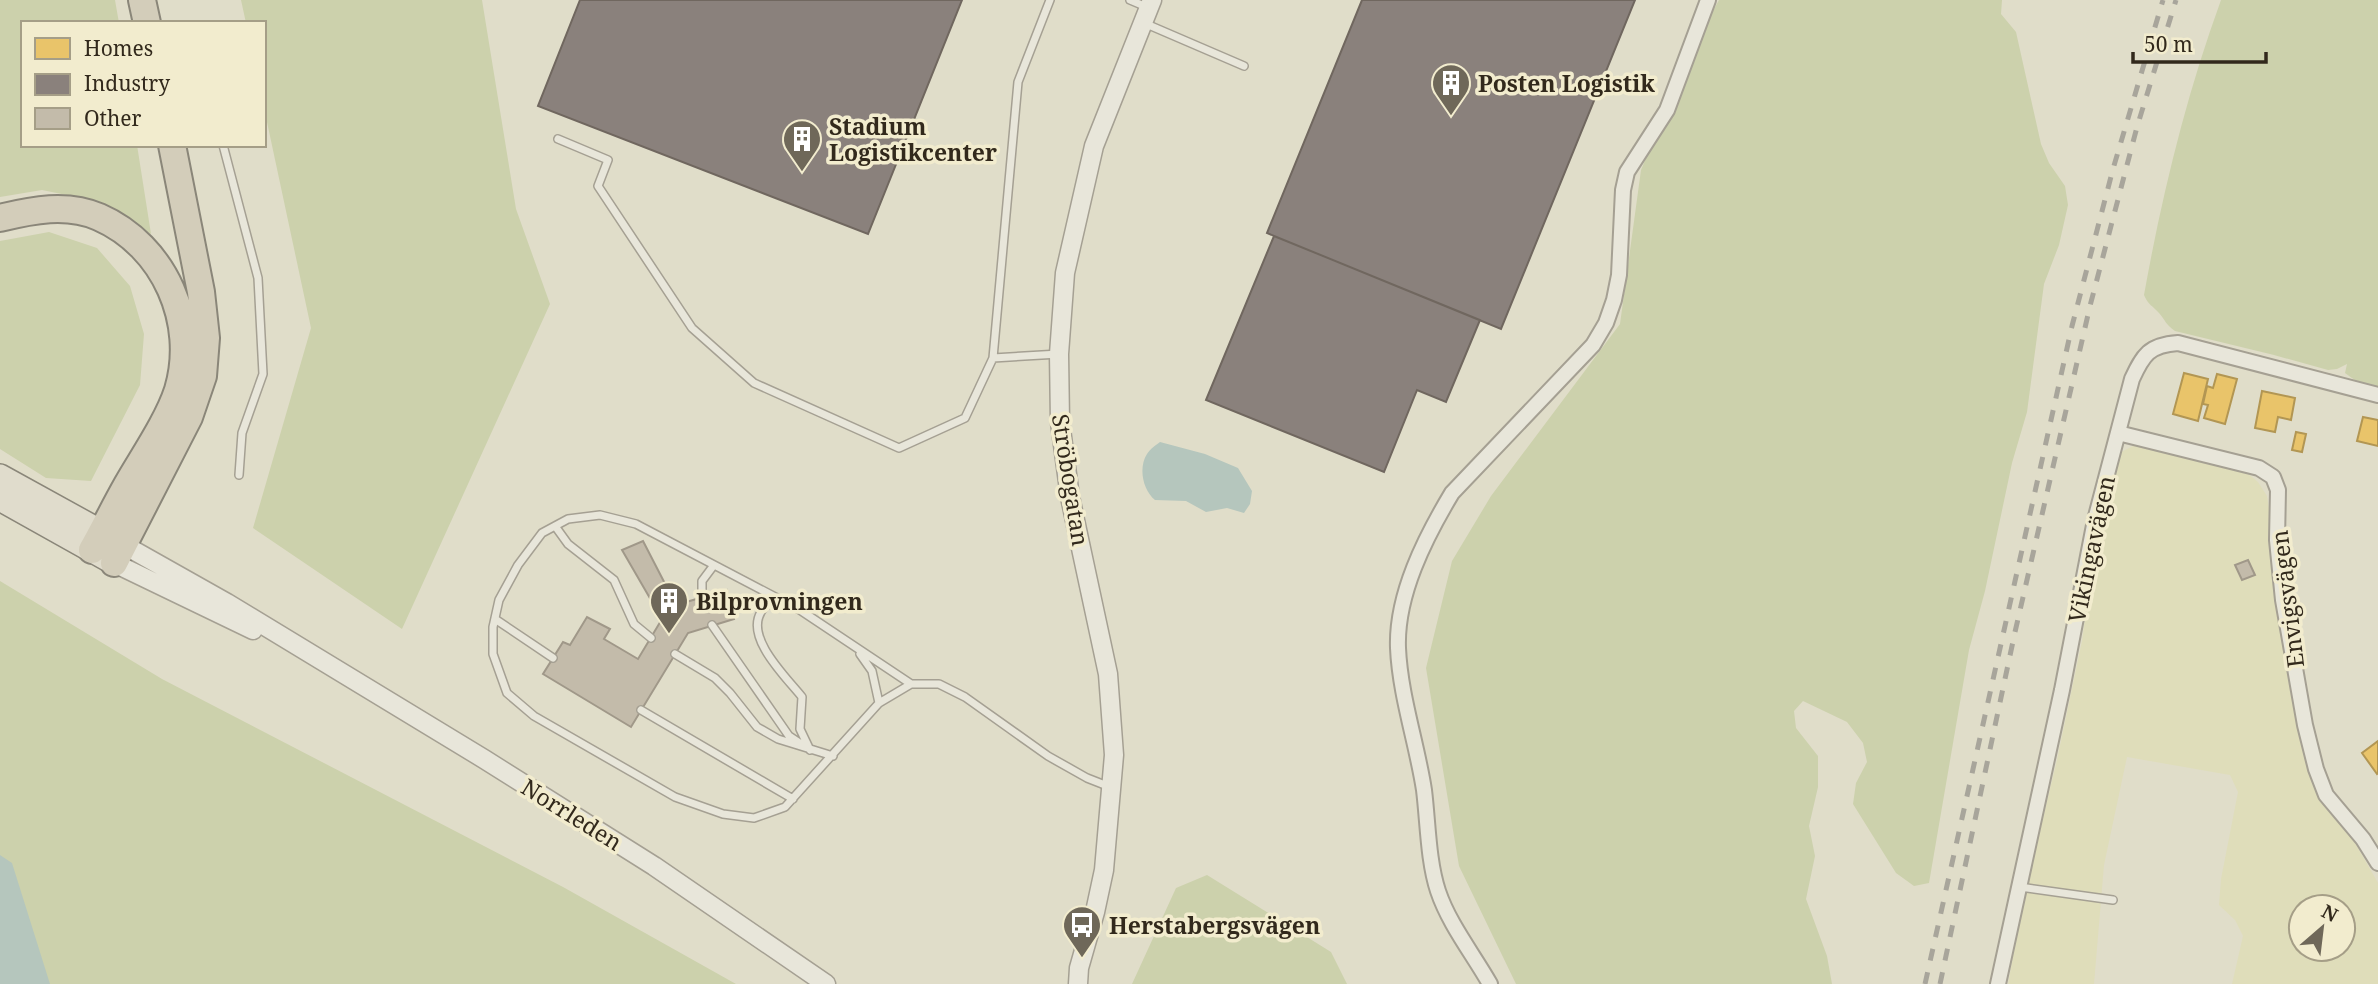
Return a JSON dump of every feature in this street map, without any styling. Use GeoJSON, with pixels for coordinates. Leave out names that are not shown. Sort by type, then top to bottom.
{"type":"FeatureCollection","features":[{"type":"Feature","properties":{"kind":"highway"},"geometry":{"type":"LineString","coordinates":[[142,0],[147,21]]}},
{"type":"Feature","properties":{"kind":"highway"},"geometry":{"type":"LineString","coordinates":[[108,547],[189,417],[204,376],[206,338],[201,292],[172,147]]}},
{"type":"Feature","properties":{"kind":"highway"},"geometry":{"type":"LineString","coordinates":[[0,218],[38,208],[99,217],[136,240],[164,274],[180,313],[185,352],[177,392],[108,547]]}},
{"type":"Feature","properties":{"kind":"main road"},"geometry":{"type":"LineString","coordinates":[[0,476],[108,547]]}},
{"type":"Feature","properties":{"kind":"main road"},"geometry":{"type":"LineString","coordinates":[[0,499],[108,547]]}},
{"type":"Feature","properties":{"kind":"street"},"geometry":{"type":"LineString","coordinates":[[1490,984],[1447,915],[1437,889],[1423,790],[1400,666],[1399,624],[1424,545],[1452,493],[1593,345],[1606,323],[1619,275],[1623,190],[1627,172],[1667,110],[1708,0]]}},
{"type":"Feature","properties":{"kind":"street","name":"Ströbogatan"},"geometry":{"type":"LineString","coordinates":[[1067,984],[1078,976],[1104,870],[1114,755],[1108,674],[1070,498],[1060,422],[1059,355],[1065,273],[1094,146],[1148,10]]}},
{"type":"Feature","properties":{"kind":"street","name":"Vikingavägen"},"geometry":{"type":"LineString","coordinates":[[1998,984],[2095,520],[2132,379],[2139,363],[2148,351],[2164,344],[2187,345],[2378,396]]}},
{"type":"Feature","properties":{"kind":"street","name":"Envigsvägen"},"geometry":{"type":"LineString","coordinates":[[2118,433],[2259,468],[2273,477],[2278,490],[2277,540],[2283,600],[2305,725],[2316,769],[2326,795],[2363,839],[2378,863]]}},
{"type":"Feature","properties":{"kind":"street","name":"Norrleden"},"geometry":{"type":"LineString","coordinates":[[108,547],[220,615],[310,655],[484,759],[654,866],[826,984]]}},
{"type":"Feature","properties":{"kind":"lane"},"geometry":{"type":"LineString","coordinates":[[558,139],[608,160],[598,186],[692,328],[754,383],[899,448],[965,418],[993,358],[1018,82],[1050,0]]}},
{"type":"Feature","properties":{"kind":"lane"},"geometry":{"type":"LineString","coordinates":[[1130,0],[1244,66]]}},
{"type":"Feature","properties":{"kind":"lane"},"geometry":{"type":"LineString","coordinates":[[224,147],[258,278],[263,374],[242,433],[239,475]]}},
{"type":"Feature","properties":{"kind":"lane"},"geometry":{"type":"LineString","coordinates":[[993,358],[1059,355]]}},
{"type":"Feature","properties":{"kind":"lane"},"geometry":{"type":"LineString","coordinates":[[911,684],[800,610],[636,524],[600,515],[568,519],[542,533],[518,565],[499,600],[495,619],[493,654],[507,693],[534,716],[675,797],[723,814],[754,818],[785,807],[879,703],[911,684],[939,684],[965,697],[1048,756],[1111,788]]}},
{"type":"Feature","properties":{"kind":"lane"},"geometry":{"type":"LineString","coordinates":[[555,526],[568,544],[614,580],[634,624],[651,638]]}},
{"type":"Feature","properties":{"kind":"lane"},"geometry":{"type":"LineString","coordinates":[[702,598],[702,581],[714,565]]}},
{"type":"Feature","properties":{"kind":"lane"},"geometry":{"type":"LineString","coordinates":[[779,599],[759,613],[756,629],[761,645],[802,697],[800,729],[810,750]]}},
{"type":"Feature","properties":{"kind":"lane"},"geometry":{"type":"LineString","coordinates":[[495,619],[553,658]]}},
{"type":"Feature","properties":{"kind":"lane"},"geometry":{"type":"LineString","coordinates":[[712,625],[789,736],[810,750]]}},
{"type":"Feature","properties":{"kind":"lane"},"geometry":{"type":"LineString","coordinates":[[855,648],[872,671],[879,703]]}},
{"type":"Feature","properties":{"kind":"lane"},"geometry":{"type":"LineString","coordinates":[[676,654],[715,678],[757,727],[778,739],[833,755]]}},
{"type":"Feature","properties":{"kind":"lane"},"geometry":{"type":"LineString","coordinates":[[641,710],[793,799]]}},
{"type":"Feature","properties":{"kind":"lane"},"geometry":{"type":"LineString","coordinates":[[2020,887],[2113,900]]}},
{"type":"Feature","properties":{"kind":"shaded area"},"geometry":{"type":"Polygon","coordinates":[[[1160,442],[1205,454],[1238,468],[1252,491],[1250,504],[1244,513],[1227,508],[1206,512],[1186,501],[1155,500],[1145,485],[1142,472],[1148,452],[1160,442]]]}},
{"type":"Feature","properties":{"kind":"shaded area"},"geometry":{"type":"Polygon","coordinates":[[[2135,445],[2156,447],[2241,468],[2258,482],[2267,496],[2310,764],[2378,883],[2378,984],[2232,984],[2243,936],[2235,920],[2219,905],[2221,879],[2238,792],[2230,775],[2127,757],[2104,865],[2094,984],[2008,984],[2024,897],[2082,641],[2091,576],[2121,452],[2135,445]]]}},
{"type":"Feature","properties":{"kind":"shaded area"},"geometry":{"type":"Polygon","coordinates":[[[0,855],[12,863],[50,984],[0,984],[0,855]]]}},
{"type":"Feature","properties":{"kind":"green space"},"geometry":{"type":"Polygon","coordinates":[[[0,0],[115,0],[119,21],[21,21],[21,147],[137,147],[151,234],[86,199],[42,190],[0,197],[0,0]]]}},
{"type":"Feature","properties":{"kind":"green space"},"geometry":{"type":"Polygon","coordinates":[[[241,0],[482,0],[516,209],[550,304],[402,629],[253,528],[311,328],[266,117],[266,21],[246,21],[241,0]]]}},
{"type":"Feature","properties":{"kind":"green space"},"geometry":{"type":"Polygon","coordinates":[[[1719,0],[2002,0],[2001,14],[2016,32],[2041,144],[2049,163],[2065,186],[2068,205],[2059,245],[2044,284],[2027,412],[2012,463],[1985,591],[1969,650],[1929,883],[1914,886],[1896,873],[1853,804],[1856,783],[1867,762],[1863,743],[1847,722],[1803,701],[1794,711],[1796,728],[1818,756],[1818,787],[1809,826],[1815,856],[1806,899],[1827,956],[1832,984],[1516,984],[1459,866],[1426,668],[1452,561],[1491,496],[1620,324],[1641,170],[1692,49],[1719,0]]]}},
{"type":"Feature","properties":{"kind":"green space"},"geometry":{"type":"Polygon","coordinates":[[[2221,0],[2378,0],[2378,388],[2356,381],[2345,373],[2347,364],[2328,370],[2175,331],[2144,295],[2176,146],[2221,0]]]}},
{"type":"Feature","properties":{"kind":"green space"},"geometry":{"type":"Polygon","coordinates":[[[49,232],[97,248],[130,286],[144,334],[140,385],[91,481],[46,478],[0,449],[0,241],[49,232]]]}},
{"type":"Feature","properties":{"kind":"green space"},"geometry":{"type":"Polygon","coordinates":[[[0,581],[162,679],[563,887],[736,984],[0,984],[0,581]]]}},
{"type":"Feature","properties":{"kind":"green space"},"geometry":{"type":"Polygon","coordinates":[[[1207,875],[1331,952],[1347,984],[1132,984],[1176,888],[1207,875]]]}},
{"type":"Feature","properties":{"kind":"building: Homes"},"geometry":{"type":"Polygon","coordinates":[[[2184,373],[2208,379],[2198,421],[2173,414],[2184,373]]]}},
{"type":"Feature","properties":{"kind":"building: Homes"},"geometry":{"type":"Polygon","coordinates":[[[2217,374],[2237,379],[2225,424],[2204,418],[2208,405],[2203,404],[2207,386],[2213,388],[2217,374]]]}},
{"type":"Feature","properties":{"kind":"building: Homes"},"geometry":{"type":"Polygon","coordinates":[[[2262,391],[2295,398],[2291,420],[2278,417],[2275,432],[2255,428],[2262,391]]]}},
{"type":"Feature","properties":{"kind":"building: Homes"},"geometry":{"type":"Polygon","coordinates":[[[2363,417],[2378,420],[2378,446],[2357,441],[2363,417]]]}},
{"type":"Feature","properties":{"kind":"building: Homes"},"geometry":{"type":"Polygon","coordinates":[[[2296,432],[2306,434],[2302,452],[2292,450],[2296,432]]]}},
{"type":"Feature","properties":{"kind":"building: Homes"},"geometry":{"type":"Polygon","coordinates":[[[2378,741],[2378,773],[2377,774],[2362,753],[2378,741]]]}},
{"type":"Feature","properties":{"kind":"building: Industry","name":"Stadium Logistikcenter"},"geometry":{"type":"Polygon","coordinates":[[[580,0],[962,0],[868,234],[538,106],[580,0]]]}},
{"type":"Feature","properties":{"kind":"building: Industry","name":"Posten Logistik"},"geometry":{"type":"Polygon","coordinates":[[[1362,0],[1635,0],[1501,329],[1267,233],[1362,0]]]}},
{"type":"Feature","properties":{"kind":"building: Industry"},"geometry":{"type":"Polygon","coordinates":[[[1274,236],[1480,320],[1446,402],[1417,390],[1384,472],[1206,400],[1274,236]]]}},
{"type":"Feature","properties":{"kind":"building: Other","name":"Bilprovningen"},"geometry":{"type":"Polygon","coordinates":[[[643,541],[676,605],[727,590],[734,619],[688,633],[631,727],[543,674],[563,642],[570,645],[587,617],[610,629],[604,639],[638,659],[662,619],[622,550],[643,541]]]}},
{"type":"Feature","properties":{"kind":"building: Other"},"geometry":{"type":"Polygon","coordinates":[[[2248,560],[2255,575],[2242,580],[2235,565],[2248,560]]]}},
{"type":"Feature","properties":{"kind":"railway"},"geometry":{"type":"LineString","coordinates":[[1925,984],[2072,326],[2113,169],[2163,0]]}},
{"type":"Feature","properties":{"kind":"railway"},"geometry":{"type":"LineString","coordinates":[[1940,984],[2015,632],[2090,306],[2137,127],[2176,0]]}},
{"type":"Feature","properties":{"kind":"place","name":"Posten Logistik"},"geometry":{"type":"Point","coordinates":[1451,117]}},
{"type":"Feature","properties":{"kind":"place","name":"Stadium Logistikcenter"},"geometry":{"type":"Point","coordinates":[802,173]}},
{"type":"Feature","properties":{"kind":"place","name":"Bilprovningen"},"geometry":{"type":"Point","coordinates":[669,635]}},
{"type":"Feature","properties":{"kind":"place","name":"Herstabergsvägen"},"geometry":{"type":"Point","coordinates":[1082,959]}}]}
